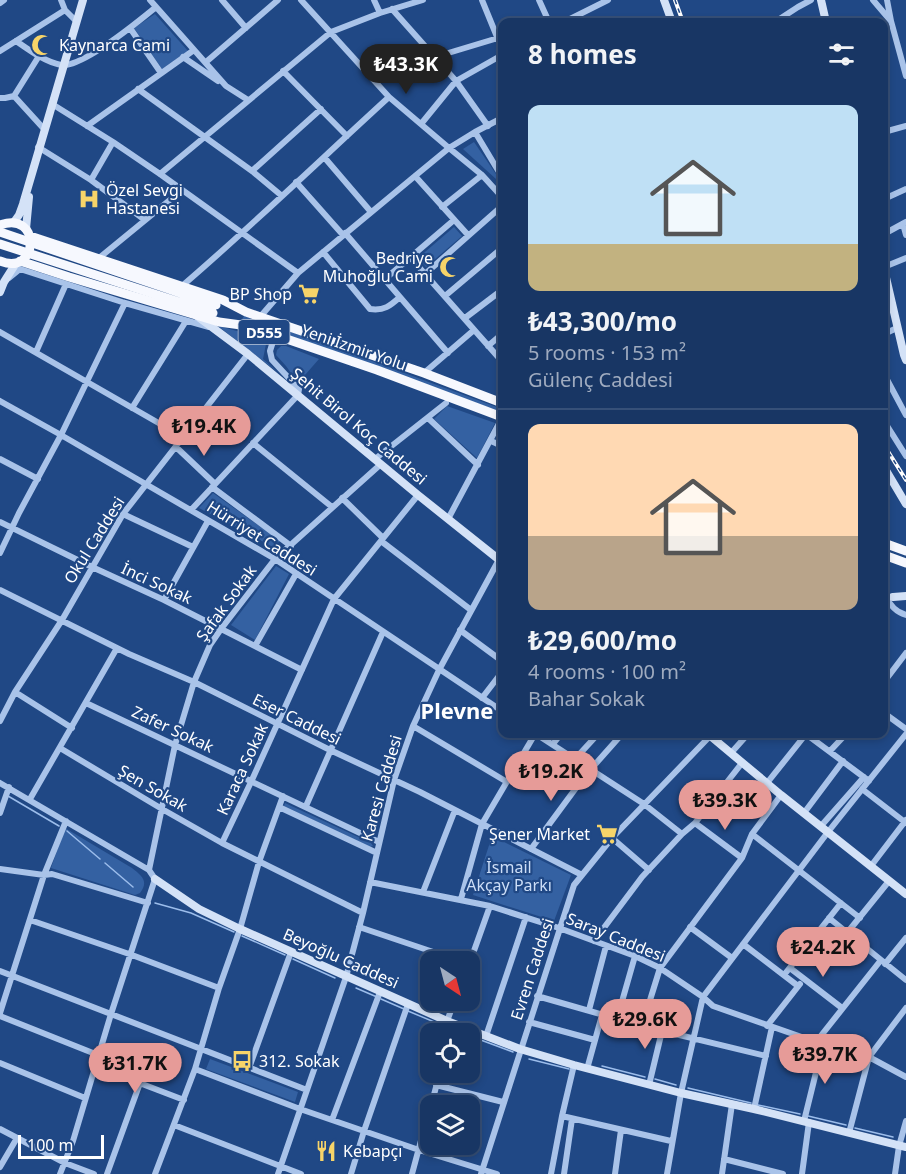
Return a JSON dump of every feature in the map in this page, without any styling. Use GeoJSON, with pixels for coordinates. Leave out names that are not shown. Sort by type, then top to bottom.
{"type":"FeatureCollection","features":[{"type":"Feature","properties":{"kind":"highway"},"geometry":{"type":"LineString","coordinates":[[0,224],[14,222]]}},
{"type":"Feature","properties":{"kind":"highway","name":"Yeni İzmir Yolu"},"geometry":{"type":"LineString","coordinates":[[14,222],[21,225],[28,233],[223,300],[246,312],[498,402]]}},
{"type":"Feature","properties":{"kind":"highway"},"geometry":{"type":"LineString","coordinates":[[0,232],[214,309],[241,325]]}},
{"type":"Feature","properties":{"kind":"highway"},"geometry":{"type":"LineString","coordinates":[[18,262],[27,255],[30,249],[28,233]]}},
{"type":"Feature","properties":{"kind":"highway"},"geometry":{"type":"LineString","coordinates":[[0,244],[214,309],[246,312]]}},
{"type":"Feature","properties":{"kind":"highway","name":"Yeni İzmir Yolu"},"geometry":{"type":"LineString","coordinates":[[0,261],[9,264],[18,262],[219,322],[241,325],[275,335],[377,370],[498,416]]}},
{"type":"Feature","properties":{"kind":"highway"},"geometry":{"type":"LineString","coordinates":[[888,544],[906,551]]}},
{"type":"Feature","properties":{"kind":"highway"},"geometry":{"type":"LineString","coordinates":[[888,556],[906,563]]}},
{"type":"Feature","properties":{"kind":"main road"},"geometry":{"type":"LineString","coordinates":[[14,222],[23,204],[83,0]]}},
{"type":"Feature","properties":{"kind":"main road"},"geometry":{"type":"LineString","coordinates":[[664,0],[671,18]]}},
{"type":"Feature","properties":{"kind":"main road"},"geometry":{"type":"LineString","coordinates":[[821,0],[825,18]]}},
{"type":"Feature","properties":{"kind":"main road"},"geometry":{"type":"LineString","coordinates":[[28,233],[30,179]]}},
{"type":"Feature","properties":{"kind":"main road"},"geometry":{"type":"LineString","coordinates":[[0,292],[18,262]]}},
{"type":"Feature","properties":{"kind":"main road"},"geometry":{"type":"LineString","coordinates":[[888,294],[906,360]]}},
{"type":"Feature","properties":{"kind":"main road","name":"Şehit Birol Koç Caddesi"},"geometry":{"type":"LineString","coordinates":[[196,315],[248,354],[418,495],[498,557]]}},
{"type":"Feature","properties":{"kind":"main road"},"geometry":{"type":"LineString","coordinates":[[888,478],[906,504]]}},
{"type":"Feature","properties":{"kind":"main road"},"geometry":{"type":"LineString","coordinates":[[888,597],[906,596]]}},
{"type":"Feature","properties":{"kind":"main road"},"geometry":{"type":"LineString","coordinates":[[714,738],[781,795],[906,894]]}},
{"type":"Feature","properties":{"kind":"main road","name":"Beyoğlu Caddesi"},"geometry":{"type":"LineString","coordinates":[[155,879],[199,909],[346,977],[379,996],[443,1023]]}},
{"type":"Feature","properties":{"kind":"main road","name":"Beyoğlu Caddesi"},"geometry":{"type":"LineString","coordinates":[[480,1034],[587,1069],[903,1146]]}},
{"type":"Feature","properties":{"kind":"street"},"geometry":{"type":"LineString","coordinates":[[0,3],[4,0]]}},
{"type":"Feature","properties":{"kind":"street"},"geometry":{"type":"LineString","coordinates":[[61,0],[65,10],[76,21]]}},
{"type":"Feature","properties":{"kind":"street"},"geometry":{"type":"LineString","coordinates":[[150,0],[226,86]]}},
{"type":"Feature","properties":{"kind":"street"},"geometry":{"type":"LineString","coordinates":[[222,0],[246,28]]}},
{"type":"Feature","properties":{"kind":"street"},"geometry":{"type":"LineString","coordinates":[[206,62],[278,0]]}},
{"type":"Feature","properties":{"kind":"street"},"geometry":{"type":"LineString","coordinates":[[303,2],[313,0]]}},
{"type":"Feature","properties":{"kind":"street"},"geometry":{"type":"LineString","coordinates":[[374,0],[380,13]]}},
{"type":"Feature","properties":{"kind":"street"},"geometry":{"type":"LineString","coordinates":[[160,174],[331,33],[380,13],[423,0]]}},
{"type":"Feature","properties":{"kind":"street"},"geometry":{"type":"LineString","coordinates":[[435,57],[498,38],[482,0]]}},
{"type":"Feature","properties":{"kind":"street"},"geometry":{"type":"LineString","coordinates":[[539,0],[547,18]]}},
{"type":"Feature","properties":{"kind":"street"},"geometry":{"type":"LineString","coordinates":[[781,18],[811,0]]}},
{"type":"Feature","properties":{"kind":"street"},"geometry":{"type":"LineString","coordinates":[[873,0],[891,21]]}},
{"type":"Feature","properties":{"kind":"street"},"geometry":{"type":"LineString","coordinates":[[887,0],[906,76]]}},
{"type":"Feature","properties":{"kind":"street"},"geometry":{"type":"LineString","coordinates":[[572,18],[604,1]]}},
{"type":"Feature","properties":{"kind":"street"},"geometry":{"type":"LineString","coordinates":[[303,2],[390,97],[483,175],[498,192]]}},
{"type":"Feature","properties":{"kind":"street"},"geometry":{"type":"LineString","coordinates":[[16,41],[39,56],[63,65],[83,59],[130,28],[156,7]]}},
{"type":"Feature","properties":{"kind":"street"},"geometry":{"type":"LineString","coordinates":[[392,9],[456,81],[488,126]]}},
{"type":"Feature","properties":{"kind":"street"},"geometry":{"type":"LineString","coordinates":[[0,51],[65,10]]}},
{"type":"Feature","properties":{"kind":"street"},"geometry":{"type":"LineString","coordinates":[[130,28],[161,73]]}},
{"type":"Feature","properties":{"kind":"street"},"geometry":{"type":"LineString","coordinates":[[87,126],[194,50]]}},
{"type":"Feature","properties":{"kind":"street"},"geometry":{"type":"LineString","coordinates":[[0,98],[14,96],[39,56]]}},
{"type":"Feature","properties":{"kind":"street"},"geometry":{"type":"LineString","coordinates":[[183,57],[248,100]]}},
{"type":"Feature","properties":{"kind":"street"},"geometry":{"type":"LineString","coordinates":[[421,124],[456,81],[498,57]]}},
{"type":"Feature","properties":{"kind":"street"},"geometry":{"type":"LineString","coordinates":[[283,71],[347,136]]}},
{"type":"Feature","properties":{"kind":"street"},"geometry":{"type":"LineString","coordinates":[[138,89],[252,171],[282,196]]}},
{"type":"Feature","properties":{"kind":"street"},"geometry":{"type":"LineString","coordinates":[[14,96],[44,129]]}},
{"type":"Feature","properties":{"kind":"street"},"geometry":{"type":"LineString","coordinates":[[182,286],[243,234],[296,182],[390,97]]}},
{"type":"Feature","properties":{"kind":"street"},"geometry":{"type":"LineString","coordinates":[[52,104],[160,174],[298,273]]}},
{"type":"Feature","properties":{"kind":"street"},"geometry":{"type":"LineString","coordinates":[[252,171],[321,109]]}},
{"type":"Feature","properties":{"kind":"street"},"geometry":{"type":"LineString","coordinates":[[260,316],[298,273],[344,234],[449,148],[498,120]]}},
{"type":"Feature","properties":{"kind":"street"},"geometry":{"type":"LineString","coordinates":[[888,131],[906,126]]}},
{"type":"Feature","properties":{"kind":"street"},"geometry":{"type":"LineString","coordinates":[[475,132],[498,170]]}},
{"type":"Feature","properties":{"kind":"street"},"geometry":{"type":"LineString","coordinates":[[91,180],[113,142]]}},
{"type":"Feature","properties":{"kind":"street"},"geometry":{"type":"LineString","coordinates":[[39,147],[91,180],[145,220]]}},
{"type":"Feature","properties":{"kind":"street"},"geometry":{"type":"LineString","coordinates":[[324,157],[371,212]]}},
{"type":"Feature","properties":{"kind":"street"},"geometry":{"type":"LineString","coordinates":[[442,207],[483,175]]}},
{"type":"Feature","properties":{"kind":"street"},"geometry":{"type":"LineString","coordinates":[[415,176],[468,236]]}},
{"type":"Feature","properties":{"kind":"street"},"geometry":{"type":"LineString","coordinates":[[296,182],[385,279],[448,353]]}},
{"type":"Feature","properties":{"kind":"street"},"geometry":{"type":"LineString","coordinates":[[888,197],[906,189]]}},
{"type":"Feature","properties":{"kind":"street"},"geometry":{"type":"LineString","coordinates":[[99,258],[182,190]]}},
{"type":"Feature","properties":{"kind":"street"},"geometry":{"type":"LineString","coordinates":[[425,274],[498,210]]}},
{"type":"Feature","properties":{"kind":"street"},"geometry":{"type":"LineString","coordinates":[[385,279],[454,220]]}},
{"type":"Feature","properties":{"kind":"street"},"geometry":{"type":"LineString","coordinates":[[888,232],[904,223],[906,235]]}},
{"type":"Feature","properties":{"kind":"street"},"geometry":{"type":"LineString","coordinates":[[445,296],[498,251]]}},
{"type":"Feature","properties":{"kind":"street"},"geometry":{"type":"LineString","coordinates":[[323,252],[370,309],[378,311],[387,309],[400,297]]}},
{"type":"Feature","properties":{"kind":"street"},"geometry":{"type":"LineString","coordinates":[[410,257],[498,357]]}},
{"type":"Feature","properties":{"kind":"street"},"geometry":{"type":"LineString","coordinates":[[888,266],[906,258]]}},
{"type":"Feature","properties":{"kind":"street"},"geometry":{"type":"LineString","coordinates":[[4,282],[20,269],[125,303],[213,328]]}},
{"type":"Feature","properties":{"kind":"street"},"geometry":{"type":"LineString","coordinates":[[36,352],[66,284]]}},
{"type":"Feature","properties":{"kind":"street"},"geometry":{"type":"LineString","coordinates":[[465,318],[498,293]]}},
{"type":"Feature","properties":{"kind":"street"},"geometry":{"type":"LineString","coordinates":[[0,553],[125,303]]}},
{"type":"Feature","properties":{"kind":"street"},"geometry":{"type":"LineString","coordinates":[[132,408],[186,321]]}},
{"type":"Feature","properties":{"kind":"street"},"geometry":{"type":"LineString","coordinates":[[888,332],[897,328]]}},
{"type":"Feature","properties":{"kind":"street"},"geometry":{"type":"LineString","coordinates":[[424,374],[474,330]]}},
{"type":"Feature","properties":{"kind":"street"},"geometry":{"type":"LineString","coordinates":[[0,332],[183,437]]}},
{"type":"Feature","properties":{"kind":"street"},"geometry":{"type":"LineString","coordinates":[[191,510],[298,395],[299,389],[272,360],[270,351],[275,335]]}},
{"type":"Feature","properties":{"kind":"street"},"geometry":{"type":"LineString","coordinates":[[488,346],[498,337]]}},
{"type":"Feature","properties":{"kind":"street","name":"Okul Caddesi"},"geometry":{"type":"LineString","coordinates":[[0,721],[2,712],[62,620],[123,514],[248,354]]}},
{"type":"Feature","properties":{"kind":"street"},"geometry":{"type":"LineString","coordinates":[[888,381],[906,415]]}},
{"type":"Feature","properties":{"kind":"street","name":"Hürriyet Caddesi"},"geometry":{"type":"LineString","coordinates":[[0,401],[275,560],[498,708]]}},
{"type":"Feature","properties":{"kind":"street","name":"Şafak Sokak"},"geometry":{"type":"LineString","coordinates":[[149,870],[175,746],[194,682],[210,645],[275,560],[378,461],[446,403]]}},
{"type":"Feature","properties":{"kind":"street"},"geometry":{"type":"LineString","coordinates":[[428,418],[478,465]]}},
{"type":"Feature","properties":{"kind":"street"},"geometry":{"type":"LineString","coordinates":[[448,519],[498,426]]}},
{"type":"Feature","properties":{"kind":"street"},"geometry":{"type":"LineString","coordinates":[[888,427],[906,456]]}},
{"type":"Feature","properties":{"kind":"street"},"geometry":{"type":"LineString","coordinates":[[490,441],[498,444]]}},
{"type":"Feature","properties":{"kind":"street"},"geometry":{"type":"LineString","coordinates":[[253,443],[332,507]]}},
{"type":"Feature","properties":{"kind":"street"},"geometry":{"type":"LineString","coordinates":[[176,447],[214,485],[291,546]]}},
{"type":"Feature","properties":{"kind":"street"},"geometry":{"type":"LineString","coordinates":[[0,459],[38,479]]}},
{"type":"Feature","properties":{"kind":"street","name":"Karaca Sokak"},"geometry":{"type":"LineString","coordinates":[[222,843],[334,599],[418,495]]}},
{"type":"Feature","properties":{"kind":"street"},"geometry":{"type":"LineString","coordinates":[[342,498],[382,539],[471,610]]}},
{"type":"Feature","properties":{"kind":"street"},"geometry":{"type":"LineString","coordinates":[[123,514],[193,547]]}},
{"type":"Feature","properties":{"kind":"street"},"geometry":{"type":"LineString","coordinates":[[164,600],[208,520]]}},
{"type":"Feature","properties":{"kind":"street","name":"İnci Sokak"},"geometry":{"type":"LineString","coordinates":[[0,522],[164,600],[302,670]]}},
{"type":"Feature","properties":{"kind":"street","name":"Karesi Caddesi"},"geometry":{"type":"LineString","coordinates":[[278,1174],[346,977],[394,780],[413,726],[460,630],[498,564]]}},
{"type":"Feature","properties":{"kind":"street"},"geometry":{"type":"LineString","coordinates":[[255,646],[296,574]]}},
{"type":"Feature","properties":{"kind":"street","name":"Eser Caddesi"},"geometry":{"type":"LineString","coordinates":[[0,590],[117,648],[194,682],[582,875]]}},
{"type":"Feature","properties":{"kind":"street"},"geometry":{"type":"LineString","coordinates":[[888,597],[906,602]]}},
{"type":"Feature","properties":{"kind":"street"},"geometry":{"type":"LineString","coordinates":[[888,600],[896,610],[906,615]]}},
{"type":"Feature","properties":{"kind":"street"},"geometry":{"type":"LineString","coordinates":[[460,630],[498,658]]}},
{"type":"Feature","properties":{"kind":"street"},"geometry":{"type":"LineString","coordinates":[[306,806],[383,632]]}},
{"type":"Feature","properties":{"kind":"street"},"geometry":{"type":"LineString","coordinates":[[30,799],[117,648]]}},
{"type":"Feature","properties":{"kind":"street"},"geometry":{"type":"LineString","coordinates":[[888,678],[903,664],[906,653]]}},
{"type":"Feature","properties":{"kind":"street"},"geometry":{"type":"LineString","coordinates":[[482,698],[498,677]]}},
{"type":"Feature","properties":{"kind":"street"},"geometry":{"type":"LineString","coordinates":[[15,692],[72,728]]}},
{"type":"Feature","properties":{"kind":"street","name":"Zafer Sokak"},"geometry":{"type":"LineString","coordinates":[[86,703],[379,842]]}},
{"type":"Feature","properties":{"kind":"street"},"geometry":{"type":"LineString","coordinates":[[888,716],[906,729]]}},
{"type":"Feature","properties":{"kind":"street"},"geometry":{"type":"LineString","coordinates":[[413,726],[507,782]]}},
{"type":"Feature","properties":{"kind":"street"},"geometry":{"type":"LineString","coordinates":[[667,1174],[671,1141],[703,997],[799,870],[825,829],[906,734]]}},
{"type":"Feature","properties":{"kind":"street"},"geometry":{"type":"LineString","coordinates":[[461,899],[482,824],[534,738]]}},
{"type":"Feature","properties":{"kind":"street"},"geometry":{"type":"LineString","coordinates":[[543,738],[644,804],[682,834]]}},
{"type":"Feature","properties":{"kind":"street"},"geometry":{"type":"LineString","coordinates":[[553,744],[558,738]]}},
{"type":"Feature","properties":{"kind":"street"},"geometry":{"type":"LineString","coordinates":[[575,759],[594,738]]}},
{"type":"Feature","properties":{"kind":"street"},"geometry":{"type":"LineString","coordinates":[[531,849],[591,769],[618,738]]}},
{"type":"Feature","properties":{"kind":"street","name":"Evren Caddesi"},"geometry":{"type":"LineString","coordinates":[[482,1172],[574,885],[612,838],[706,738]]}},
{"type":"Feature","properties":{"kind":"street"},"geometry":{"type":"LineString","coordinates":[[731,753],[744,738]]}},
{"type":"Feature","properties":{"kind":"street"},"geometry":{"type":"LineString","coordinates":[[767,783],[803,738]]}},
{"type":"Feature","properties":{"kind":"street"},"geometry":{"type":"LineString","coordinates":[[812,738],[867,779]]}},
{"type":"Feature","properties":{"kind":"street"},"geometry":{"type":"LineString","coordinates":[[830,751],[842,738]]}},
{"type":"Feature","properties":{"kind":"street","name":"Şen Sokak"},"geometry":{"type":"LineString","coordinates":[[60,748],[222,843],[363,913]]}},
{"type":"Feature","properties":{"kind":"street"},"geometry":{"type":"LineString","coordinates":[[804,813],[843,761]]}},
{"type":"Feature","properties":{"kind":"street"},"geometry":{"type":"LineString","coordinates":[[594,941],[642,877],[695,823],[742,763]]}},
{"type":"Feature","properties":{"kind":"street"},"geometry":{"type":"LineString","coordinates":[[825,829],[862,789],[867,779]]}},
{"type":"Feature","properties":{"kind":"street"},"geometry":{"type":"LineString","coordinates":[[0,783],[149,870],[155,879],[60,1174]]}},
{"type":"Feature","properties":{"kind":"street"},"geometry":{"type":"LineString","coordinates":[[0,813],[9,787]]}},
{"type":"Feature","properties":{"kind":"street"},"geometry":{"type":"LineString","coordinates":[[862,789],[905,822],[871,866]]}},
{"type":"Feature","properties":{"kind":"street"},"geometry":{"type":"LineString","coordinates":[[642,1026],[660,968],[742,858],[752,834],[781,795]]}},
{"type":"Feature","properties":{"kind":"street"},"geometry":{"type":"LineString","coordinates":[[155,1174],[195,1069],[259,862],[283,796]]}},
{"type":"Feature","properties":{"kind":"street"},"geometry":{"type":"LineString","coordinates":[[279,807],[377,853]]}},
{"type":"Feature","properties":{"kind":"street"},"geometry":{"type":"LineString","coordinates":[[423,892],[455,810]]}},
{"type":"Feature","properties":{"kind":"street"},"geometry":{"type":"LineString","coordinates":[[66,821],[44,875],[0,1015],[98,1055]]}},
{"type":"Feature","properties":{"kind":"street"},"geometry":{"type":"LineString","coordinates":[[695,823],[742,858]]}},
{"type":"Feature","properties":{"kind":"street"},"geometry":{"type":"LineString","coordinates":[[752,834],[860,918]]}},
{"type":"Feature","properties":{"kind":"street"},"geometry":{"type":"LineString","coordinates":[[612,838],[649,870]]}},
{"type":"Feature","properties":{"kind":"street"},"geometry":{"type":"LineString","coordinates":[[0,869],[52,874],[148,903]]}},
{"type":"Feature","properties":{"kind":"street"},"geometry":{"type":"LineString","coordinates":[[847,933],[890,881]]}},
{"type":"Feature","properties":{"kind":"street","name":"Saray Caddesi"},"geometry":{"type":"LineString","coordinates":[[370,882],[490,906],[559,928],[635,956],[660,968],[713,1006],[769,1027],[869,1057],[906,1077]]}},
{"type":"Feature","properties":{"kind":"street"},"geometry":{"type":"LineString","coordinates":[[784,975],[841,903]]}},
{"type":"Feature","properties":{"kind":"street"},"geometry":{"type":"LineString","coordinates":[[474,951],[490,906]]}},
{"type":"Feature","properties":{"kind":"street"},"geometry":{"type":"LineString","coordinates":[[486,1036],[526,917]]}},
{"type":"Feature","properties":{"kind":"street"},"geometry":{"type":"LineString","coordinates":[[829,918],[906,980]]}},
{"type":"Feature","properties":{"kind":"street"},"geometry":{"type":"LineString","coordinates":[[30,920],[219,988]]}},
{"type":"Feature","properties":{"kind":"street"},"geometry":{"type":"LineString","coordinates":[[359,927],[430,951]]}},
{"type":"Feature","properties":{"kind":"street"},"geometry":{"type":"LineString","coordinates":[[690,927],[732,958]]}},
{"type":"Feature","properties":{"kind":"street"},"geometry":{"type":"LineString","coordinates":[[802,1174],[806,1122],[820,1043],[842,1008],[906,938]]}},
{"type":"Feature","properties":{"kind":"street"},"geometry":{"type":"LineString","coordinates":[[743,944],[798,986]]}},
{"type":"Feature","properties":{"kind":"street"},"geometry":{"type":"LineString","coordinates":[[589,1010],[606,946]]}},
{"type":"Feature","properties":{"kind":"street"},"geometry":{"type":"LineString","coordinates":[[249,1068],[291,952]]}},
{"type":"Feature","properties":{"kind":"street"},"geometry":{"type":"LineString","coordinates":[[617,1019],[635,956]]}},
{"type":"Feature","properties":{"kind":"street"},"geometry":{"type":"LineString","coordinates":[[790,968],[842,1008]]}},
{"type":"Feature","properties":{"kind":"street"},"geometry":{"type":"LineString","coordinates":[[0,971],[307,1090]]}},
{"type":"Feature","properties":{"kind":"street"},"geometry":{"type":"LineString","coordinates":[[754,1109],[766,1056],[769,1027],[804,979]]}},
{"type":"Feature","properties":{"kind":"street"},"geometry":{"type":"LineString","coordinates":[[332,1120],[379,996]]}},
{"type":"Feature","properties":{"kind":"street"},"geometry":{"type":"LineString","coordinates":[[537,996],[642,1026],[766,1056]]}},
{"type":"Feature","properties":{"kind":"street"},"geometry":{"type":"LineString","coordinates":[[351,1174],[407,1008]]}},
{"type":"Feature","properties":{"kind":"street"},"geometry":{"type":"LineString","coordinates":[[849,1133],[869,1057],[905,1011]]}},
{"type":"Feature","properties":{"kind":"street"},"geometry":{"type":"LineString","coordinates":[[587,1069],[602,1015]]}},
{"type":"Feature","properties":{"kind":"street"},"geometry":{"type":"LineString","coordinates":[[529,1022],[595,1040]]}},
{"type":"Feature","properties":{"kind":"street"},"geometry":{"type":"LineString","coordinates":[[649,1085],[662,1031]]}},
{"type":"Feature","properties":{"kind":"street"},"geometry":{"type":"LineString","coordinates":[[0,1063],[85,1098]]}},
{"type":"Feature","properties":{"kind":"street"},"geometry":{"type":"LineString","coordinates":[[551,1174],[574,1065]]}},
{"type":"Feature","properties":{"kind":"street"},"geometry":{"type":"LineString","coordinates":[[95,1066],[184,1100]]}},
{"type":"Feature","properties":{"kind":"street"},"geometry":{"type":"LineString","coordinates":[[195,1069],[300,1109],[482,1172],[497,1174]]}},
{"type":"Feature","properties":{"kind":"street"},"geometry":{"type":"LineString","coordinates":[[107,1174],[140,1083]]}},
{"type":"Feature","properties":{"kind":"street"},"geometry":{"type":"LineString","coordinates":[[434,1095],[436,1085],[503,1102]]}},
{"type":"Feature","properties":{"kind":"street"},"geometry":{"type":"LineString","coordinates":[[722,1174],[732,1104]]}},
{"type":"Feature","properties":{"kind":"street"},"geometry":{"type":"LineString","coordinates":[[562,1116],[671,1141]]}},
{"type":"Feature","properties":{"kind":"street"},"geometry":{"type":"LineString","coordinates":[[564,1174],[572,1119]]}},
{"type":"Feature","properties":{"kind":"street"},"geometry":{"type":"LineString","coordinates":[[895,1174],[903,1146],[906,1121]]}},
{"type":"Feature","properties":{"kind":"street"},"geometry":{"type":"LineString","coordinates":[[174,1125],[301,1174]]}},
{"type":"Feature","properties":{"kind":"street"},"geometry":{"type":"LineString","coordinates":[[0,1129],[64,1164],[94,1174]]}},
{"type":"Feature","properties":{"kind":"street"},"geometry":{"type":"LineString","coordinates":[[615,1174],[621,1130]]}},
{"type":"Feature","properties":{"kind":"street"},"geometry":{"type":"LineString","coordinates":[[0,1167],[17,1138]]}},
{"type":"Feature","properties":{"kind":"street"},"geometry":{"type":"LineString","coordinates":[[412,1174],[420,1146]]}},
{"type":"Feature","properties":{"kind":"street"},"geometry":{"type":"LineString","coordinates":[[724,1159],[783,1174]]}},
{"type":"Feature","properties":{"kind":"street"},"geometry":{"type":"LineString","coordinates":[[742,1174],[744,1164]]}},
{"type":"Feature","properties":{"kind":"green space"},"geometry":{"type":"Polygon","coordinates":[[[155,14],[188,51],[162,69],[134,28],[155,14]]]}},
{"type":"Feature","properties":{"kind":"green space"},"geometry":{"type":"Polygon","coordinates":[[[474,142],[498,177],[498,179],[463,149],[474,142]]]}},
{"type":"Feature","properties":{"kind":"green space"},"geometry":{"type":"Polygon","coordinates":[[[454,227],[462,236],[426,267],[418,258],[454,227]]]}},
{"type":"Feature","properties":{"kind":"green space"},"geometry":{"type":"Polygon","coordinates":[[[244,316],[326,344],[498,408],[498,411],[241,321],[244,316]]]}},
{"type":"Feature","properties":{"kind":"green space"},"geometry":{"type":"Polygon","coordinates":[[[218,326],[267,339],[263,359],[280,374],[218,326]]]}},
{"type":"Feature","properties":{"kind":"green space"},"geometry":{"type":"Polygon","coordinates":[[[281,346],[319,359],[298,383],[276,355],[281,346]]]}},
{"type":"Feature","properties":{"kind":"green space"},"geometry":{"type":"Polygon","coordinates":[[[447,406],[495,423],[477,458],[434,419],[447,406]]]}},
{"type":"Feature","properties":{"kind":"green space"},"geometry":{"type":"Polygon","coordinates":[[[213,493],[280,541],[273,547],[199,508],[213,493]]]}},
{"type":"Feature","properties":{"kind":"green space"},"geometry":{"type":"Polygon","coordinates":[[[276,566],[289,574],[255,640],[231,625],[276,566]]]}},
{"type":"Feature","properties":{"kind":"green space"},"geometry":{"type":"Polygon","coordinates":[[[285,803],[371,843],[373,846],[370,847],[284,806],[285,803]]]}},
{"type":"Feature","properties":{"kind":"green space"},"geometry":{"type":"Polygon","coordinates":[[[65,828],[139,874],[144,882],[140,893],[135,895],[51,868],[65,828]]]}},
{"type":"Feature","properties":{"kind":"green space","name":"İsmail Akçay Parkı"},"geometry":{"type":"Polygon","coordinates":[[[492,836],[571,875],[554,921],[473,895],[492,836]]]}},
{"type":"Feature","properties":{"kind":"green space"},"geometry":{"type":"Polygon","coordinates":[[[210,1059],[298,1092],[295,1102],[206,1069],[210,1059]]]}},
{"type":"Feature","properties":{"kind":"waterway"},"geometry":{"type":"LineString","coordinates":[[8,796],[59,826]]}},
{"type":"Feature","properties":{"kind":"waterway"},"geometry":{"type":"LineString","coordinates":[[67,831],[100,859]]}},
{"type":"Feature","properties":{"kind":"waterway"},"geometry":{"type":"LineString","coordinates":[[105,863],[133,887]]}},
{"type":"Feature","properties":{"kind":"waterway"},"geometry":{"type":"LineString","coordinates":[[155,903],[191,913],[234,932]]}},
{"type":"Feature","properties":{"kind":"waterway"},"geometry":{"type":"LineString","coordinates":[[242,936],[285,955]]}},
{"type":"Feature","properties":{"kind":"waterway"},"geometry":{"type":"LineString","coordinates":[[293,959],[335,978]]}},
{"type":"Feature","properties":{"kind":"waterway"},"geometry":{"type":"LineString","coordinates":[[356,988],[377,997]]}},
{"type":"Feature","properties":{"kind":"waterway"},"geometry":{"type":"LineString","coordinates":[[381,999],[404,1009]]}},
{"type":"Feature","properties":{"kind":"waterway"},"geometry":{"type":"LineString","coordinates":[[408,1011],[437,1023]]}},
{"type":"Feature","properties":{"kind":"waterway"},"geometry":{"type":"LineString","coordinates":[[480,1040],[513,1052]]}},
{"type":"Feature","properties":{"kind":"waterway"},"geometry":{"type":"LineString","coordinates":[[529,1059],[569,1069]]}},
{"type":"Feature","properties":{"kind":"waterway"},"geometry":{"type":"LineString","coordinates":[[602,1066],[645,1077]]}},
{"type":"Feature","properties":{"kind":"waterway"},"geometry":{"type":"LineString","coordinates":[[655,1079],[676,1085]]}},
{"type":"Feature","properties":{"kind":"waterway"},"geometry":{"type":"LineString","coordinates":[[688,1088],[751,1103]]}},
{"type":"Feature","properties":{"kind":"waterway"},"geometry":{"type":"LineString","coordinates":[[758,1105],[800,1114]]}},
{"type":"Feature","properties":{"kind":"waterway"},"geometry":{"type":"LineString","coordinates":[[808,1116],[846,1125]]}},
{"type":"Feature","properties":{"kind":"waterway"},"geometry":{"type":"LineString","coordinates":[[855,1128],[893,1137]]}},
{"type":"Feature","properties":{"kind":"railway"},"geometry":{"type":"LineString","coordinates":[[675,0],[682,18]]}},
{"type":"Feature","properties":{"kind":"railway"},"geometry":{"type":"LineString","coordinates":[[888,451],[906,480]]}},
{"type":"Feature","properties":{"kind":"place","name":"Kaynarca Cami"},"geometry":{"type":"Point","coordinates":[42,45]}},
{"type":"Feature","properties":{"kind":"place","name":"Özel Sevgi Hastanesi"},"geometry":{"type":"Point","coordinates":[89,199]}},
{"type":"Feature","properties":{"kind":"place","name":"Bedriye Muhoğlu Cami"},"geometry":{"type":"Point","coordinates":[450,267]}},
{"type":"Feature","properties":{"kind":"place","name":"BP Shop"},"geometry":{"type":"Point","coordinates":[309,294]}},
{"type":"Feature","properties":{"kind":"place","name":"Şener Market"},"geometry":{"type":"Point","coordinates":[607,834]}},
{"type":"Feature","properties":{"kind":"place","name":"312. Sokak"},"geometry":{"type":"Point","coordinates":[242,1061]}},
{"type":"Feature","properties":{"kind":"place","name":"Kebapçı"},"geometry":{"type":"Point","coordinates":[326,1151]}},
{"type":"Feature","properties":{"kind":"district","name":"Plevne"},"geometry":{"type":"Point","coordinates":[457,710]}}]}
